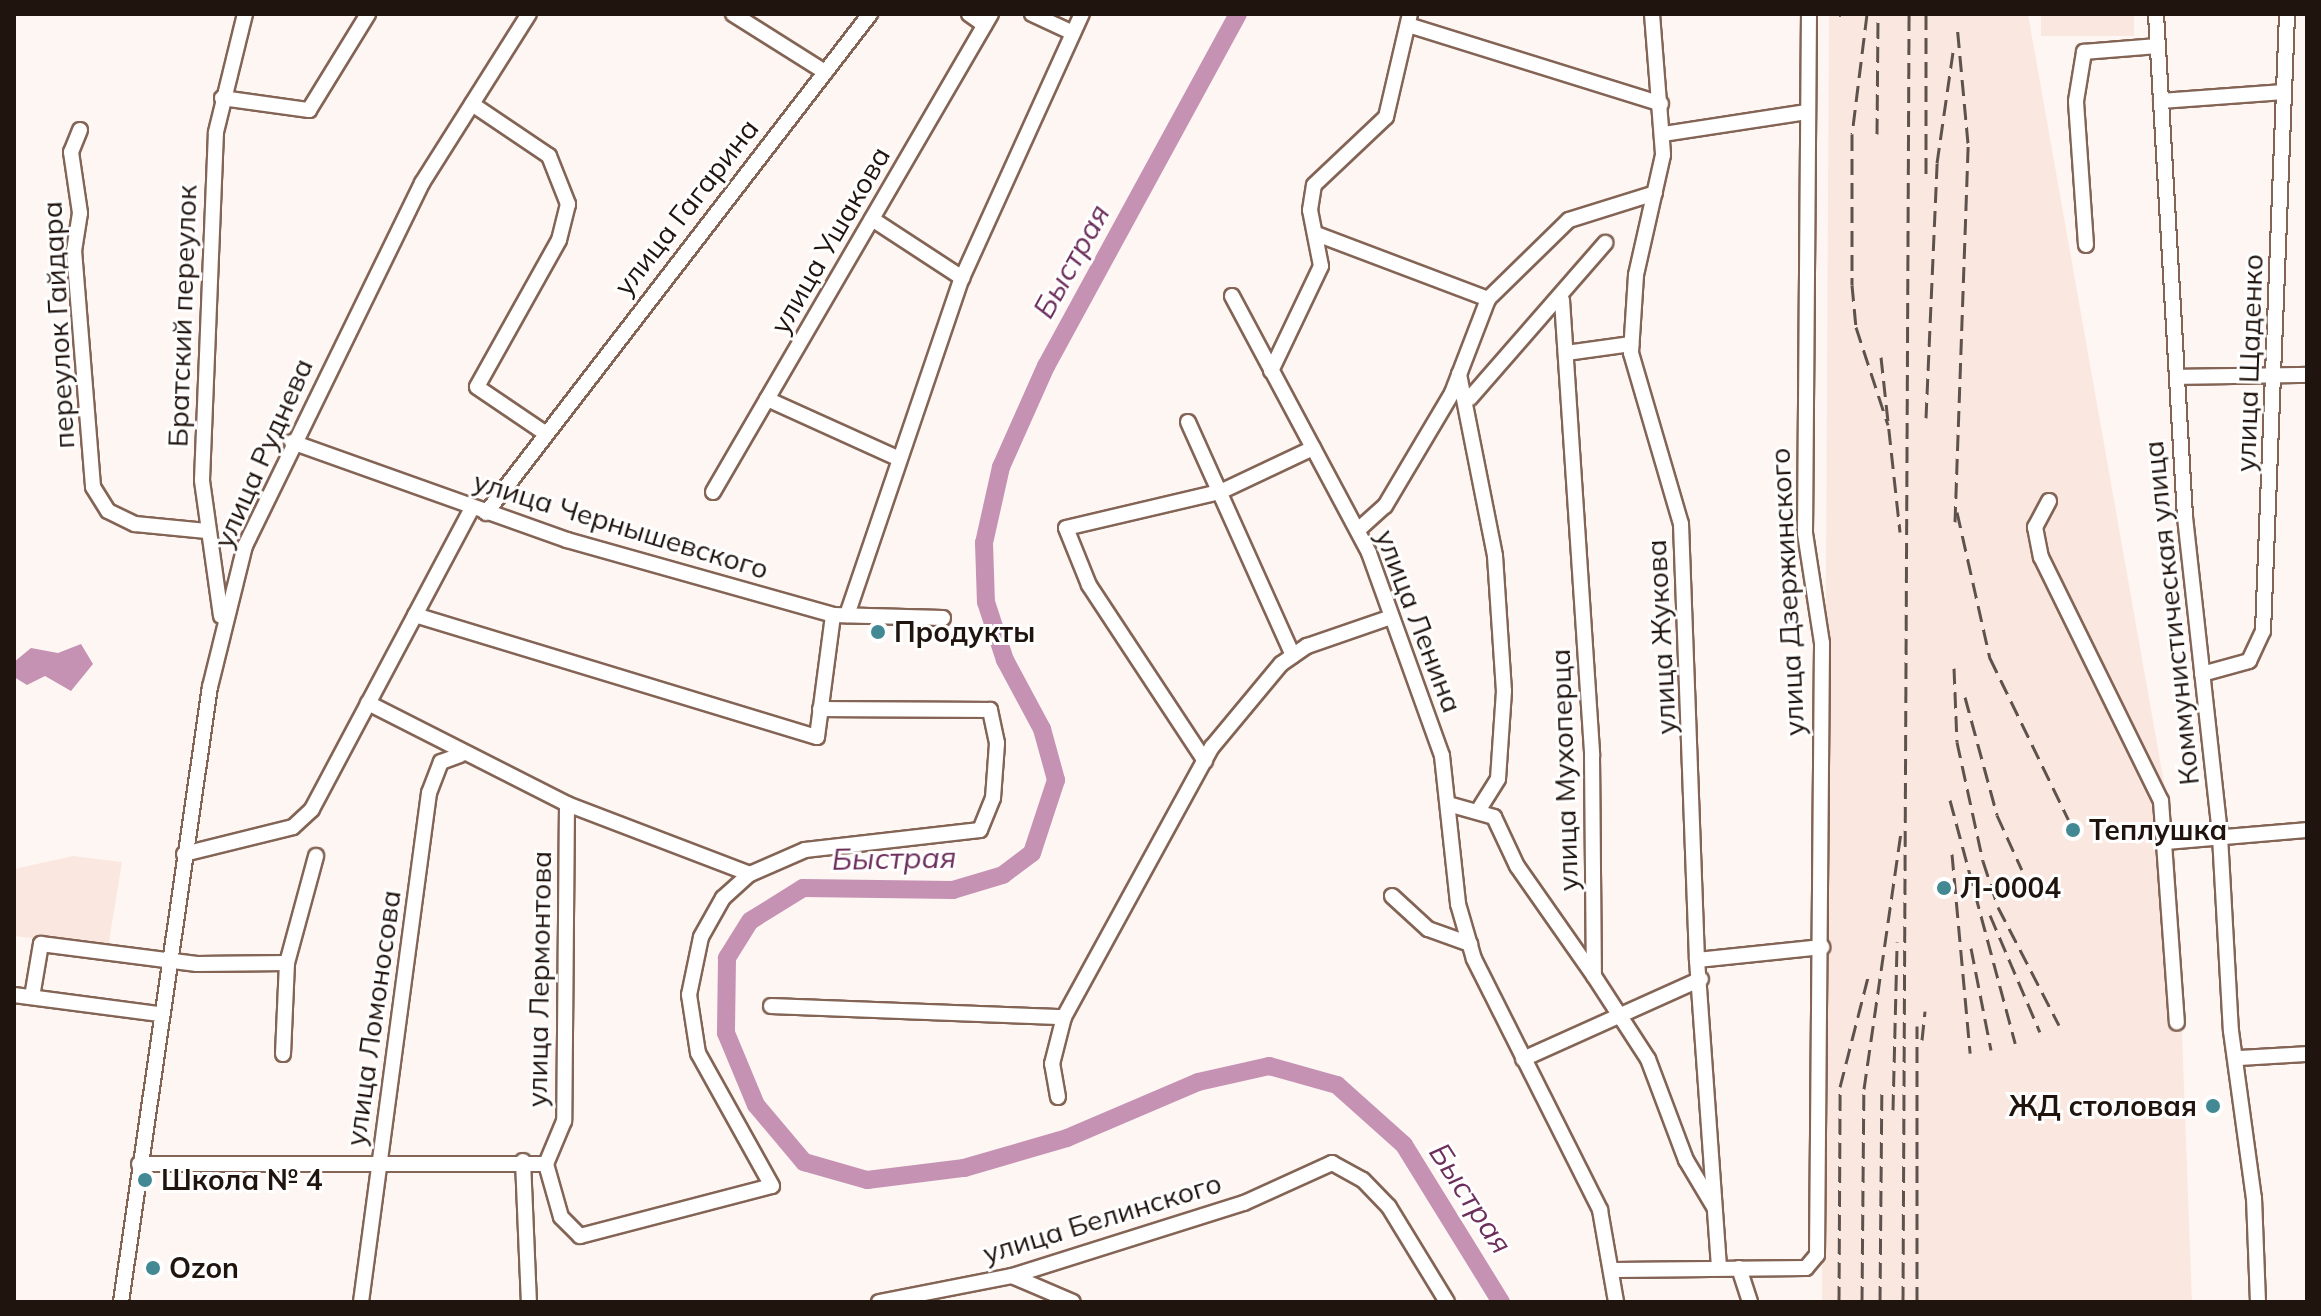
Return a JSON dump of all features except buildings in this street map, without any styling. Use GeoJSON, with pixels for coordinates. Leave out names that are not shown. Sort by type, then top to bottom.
{"type":"FeatureCollection","features":[{"type":"Feature","properties":{"kind":"street","name":"Братский переулок"},"geometry":{"type":"LineString","coordinates":[[222,622],[202,480],[222,98],[245,14]]}},
{"type":"Feature","properties":{"kind":"street"},"geometry":{"type":"LineString","coordinates":[[222,98],[309,110],[368,14]]}},
{"type":"Feature","properties":{"kind":"street","name":"улица Руднева"},"geometry":{"type":"LineString","coordinates":[[121,1302],[158,1014],[170,959],[222,622],[292,442],[422,183],[529,14]]}},
{"type":"Feature","properties":{"kind":"street"},"geometry":{"type":"LineString","coordinates":[[733,14],[825,72]]}},
{"type":"Feature","properties":{"kind":"street","name":"улица Гагарина"},"geometry":{"type":"LineString","coordinates":[[184,854],[303,819],[415,615],[479,510],[545,433],[870,14]]}},
{"type":"Feature","properties":{"kind":"street"},"geometry":{"type":"LineString","coordinates":[[969,14],[988,20]]}},
{"type":"Feature","properties":{"kind":"street"},"geometry":{"type":"LineString","coordinates":[[1032,14],[1073,33]]}},
{"type":"Feature","properties":{"kind":"street"},"geometry":{"type":"LineString","coordinates":[[415,615],[817,737],[840,615],[895,457],[962,278],[1082,14]]}},
{"type":"Feature","properties":{"kind":"street","name":"улица Жукова"},"geometry":{"type":"LineString","coordinates":[[1652,14],[1663,134],[1631,344],[1681,524],[1697,960],[1701,979],[1719,1267]]}},
{"type":"Feature","properties":{"kind":"street","name":"улица Дзержинского"},"geometry":{"type":"LineString","coordinates":[[1739,1268],[1806,1268],[1813,1261],[1823,1202],[1822,643],[1805,533],[1809,14]]}},
{"type":"Feature","properties":{"kind":"street","name":"Коммунистическая улица"},"geometry":{"type":"LineString","coordinates":[[2156,14],[2177,377],[2202,674],[2220,838],[2258,1302]]}},
{"type":"Feature","properties":{"kind":"street","name":"улица Щаденко"},"geometry":{"type":"LineString","coordinates":[[2202,674],[2249,661],[2261,640],[2275,376],[2287,14]]}},
{"type":"Feature","properties":{"kind":"street","name":"улица Ушакова"},"geometry":{"type":"LineString","coordinates":[[713,492],[988,20]]}},
{"type":"Feature","properties":{"kind":"street"},"geometry":{"type":"LineString","coordinates":[[1271,371],[1321,266],[1319,235],[1310,210],[1314,185],[1335,158],[1386,117],[1409,20],[1661,104]]}},
{"type":"Feature","properties":{"kind":"street"},"geometry":{"type":"LineString","coordinates":[[2086,245],[2076,101],[2084,52],[2157,46]]}},
{"type":"Feature","properties":{"kind":"street"},"geometry":{"type":"LineString","coordinates":[[2161,101],[2284,92]]}},
{"type":"Feature","properties":{"kind":"street"},"geometry":{"type":"LineString","coordinates":[[472,104],[549,156],[568,204],[559,240],[477,387],[545,433]]}},
{"type":"Feature","properties":{"kind":"street"},"geometry":{"type":"LineString","coordinates":[[1663,134],[1806,112]]}},
{"type":"Feature","properties":{"kind":"street","name":"переулок Гайдара"},"geometry":{"type":"LineString","coordinates":[[80,130],[71,152],[80,213],[74,250],[93,487],[108,511],[135,524],[207,531]]}},
{"type":"Feature","properties":{"kind":"street"},"geometry":{"type":"LineString","coordinates":[[1358,530],[1391,497],[1459,374],[1488,299],[1569,220],[1655,193]]}},
{"type":"Feature","properties":{"kind":"street"},"geometry":{"type":"LineString","coordinates":[[872,219],[962,278]]}},
{"type":"Feature","properties":{"kind":"street"},"geometry":{"type":"LineString","coordinates":[[1319,235],[1488,299]]}},
{"type":"Feature","properties":{"kind":"street"},"geometry":{"type":"LineString","coordinates":[[1470,398],[1562,300],[1605,243]]}},
{"type":"Feature","properties":{"kind":"street","name":"улица Ленина"},"geometry":{"type":"LineString","coordinates":[[1232,296],[1358,530],[1442,756],[1470,944],[1523,1059],[1600,1210],[1615,1270],[1616,1302]]}},
{"type":"Feature","properties":{"kind":"street","name":"улица Мухоперца"},"geometry":{"type":"LineString","coordinates":[[1562,300],[1592,756],[1594,976]]}},
{"type":"Feature","properties":{"kind":"street"},"geometry":{"type":"LineString","coordinates":[[1566,353],[1631,344]]}},
{"type":"Feature","properties":{"kind":"street"},"geometry":{"type":"LineString","coordinates":[[1459,374],[1470,398],[1495,556],[1504,691],[1498,779],[1480,808]]}},
{"type":"Feature","properties":{"kind":"street"},"geometry":{"type":"LineString","coordinates":[[2177,377],[2307,375]]}},
{"type":"Feature","properties":{"kind":"street"},"geometry":{"type":"LineString","coordinates":[[767,399],[895,457]]}},
{"type":"Feature","properties":{"kind":"street"},"geometry":{"type":"LineString","coordinates":[[1188,422],[1293,656]]}},
{"type":"Feature","properties":{"kind":"street","name":"улица Чернышевского"},"geometry":{"type":"LineString","coordinates":[[292,442],[479,510],[840,615],[943,618]]}},
{"type":"Feature","properties":{"kind":"street"},"geometry":{"type":"LineString","coordinates":[[1205,761],[1089,585],[1066,528],[1220,492],[1313,448]]}},
{"type":"Feature","properties":{"kind":"street"},"geometry":{"type":"LineString","coordinates":[[2049,501],[2035,527],[2041,557],[2150,771],[2167,842],[2177,1022]]}},
{"type":"Feature","properties":{"kind":"street"},"geometry":{"type":"LineString","coordinates":[[1058,1097],[1052,1064],[1064,1017],[1205,761],[1250,693],[1293,656],[1391,617]]}},
{"type":"Feature","properties":{"kind":"street"},"geometry":{"type":"LineString","coordinates":[[368,703],[460,755],[567,804],[750,874]]}},
{"type":"Feature","properties":{"kind":"street"},"geometry":{"type":"LineString","coordinates":[[139,1164],[380,1158],[546,1164],[561,1217],[580,1236],[772,1186],[698,1053],[689,995],[701,937],[723,898],[750,874],[805,850],[980,830],[993,798],[997,743],[990,710],[820,709]]}},
{"type":"Feature","properties":{"kind":"street","name":"улица Ломоносова"},"geometry":{"type":"LineString","coordinates":[[361,1302],[429,793],[441,762],[460,755]]}},
{"type":"Feature","properties":{"kind":"street","name":"улица Лермонтова"},"geometry":{"type":"LineString","coordinates":[[546,1164],[564,1121],[567,804]]}},
{"type":"Feature","properties":{"kind":"street"},"geometry":{"type":"LineString","coordinates":[[1448,804],[1480,808],[1494,817],[1517,866],[1621,1013],[1648,1059],[1697,1185],[1715,1208]]}},
{"type":"Feature","properties":{"kind":"street"},"geometry":{"type":"LineString","coordinates":[[2167,842],[2307,830]]}},
{"type":"Feature","properties":{"kind":"street"},"geometry":{"type":"LineString","coordinates":[[283,1054],[287,963],[316,856]]}},
{"type":"Feature","properties":{"kind":"street"},"geometry":{"type":"LineString","coordinates":[[1392,896],[1428,929],[1470,944]]}},
{"type":"Feature","properties":{"kind":"street"},"geometry":{"type":"LineString","coordinates":[[32,997],[41,944],[170,959],[287,963]]}},
{"type":"Feature","properties":{"kind":"street"},"geometry":{"type":"LineString","coordinates":[[1697,960],[1822,947]]}},
{"type":"Feature","properties":{"kind":"street"},"geometry":{"type":"LineString","coordinates":[[1523,1059],[1701,979]]}},
{"type":"Feature","properties":{"kind":"street"},"geometry":{"type":"LineString","coordinates":[[14,995],[158,1014]]}},
{"type":"Feature","properties":{"kind":"street"},"geometry":{"type":"LineString","coordinates":[[771,1006],[1064,1017]]}},
{"type":"Feature","properties":{"kind":"street"},"geometry":{"type":"LineString","coordinates":[[2238,1058],[2307,1054]]}},
{"type":"Feature","properties":{"kind":"street"},"geometry":{"type":"LineString","coordinates":[[523,1161],[529,1302]]}},
{"type":"Feature","properties":{"kind":"street","name":"улица Белинского"},"geometry":{"type":"LineString","coordinates":[[879,1302],[1012,1276],[1244,1203],[1332,1163],[1363,1180],[1389,1207],[1441,1302]]}},
{"type":"Feature","properties":{"kind":"street"},"geometry":{"type":"LineString","coordinates":[[1615,1270],[1739,1268],[1750,1302]]}},
{"type":"Feature","properties":{"kind":"street"},"geometry":{"type":"LineString","coordinates":[[1012,1276],[1036,1297],[1073,1302]]}},
{"type":"Feature","properties":{"kind":"shaded area"},"geometry":{"type":"Polygon","coordinates":[[[1829,14],[2028,14],[2175,845],[2192,1302],[1822,1302],[1829,14]]]}},
{"type":"Feature","properties":{"kind":"shaded area"},"geometry":{"type":"Polygon","coordinates":[[[2041,14],[2134,14],[2134,36],[2041,36],[2041,14]]]}},
{"type":"Feature","properties":{"kind":"shaded area"},"geometry":{"type":"Polygon","coordinates":[[[81,644],[93,664],[71,691],[45,676],[27,685],[14,677],[14,662],[31,648],[58,653],[81,644]]]}},
{"type":"Feature","properties":{"kind":"shaded area"},"geometry":{"type":"Polygon","coordinates":[[[73,856],[122,862],[108,948],[14,936],[14,869],[73,856]]]}},
{"type":"Feature","properties":{"kind":"waterway","name":"Быстрая"},"geometry":{"type":"LineString","coordinates":[[1238,14],[1046,366],[1001,467],[984,543],[986,602],[1005,660],[1042,729],[1056,780],[1032,853],[1003,875],[953,890],[803,888],[750,921],[727,958],[726,1033],[756,1105],[804,1162],[867,1180],[964,1168],[1067,1138],[1198,1082],[1269,1066],[1337,1085],[1404,1145],[1501,1302]]}},
{"type":"Feature","properties":{"kind":"railway"},"geometry":{"type":"LineString","coordinates":[[1867,14],[1852,134],[1852,285],[1856,327],[1888,425]]}},
{"type":"Feature","properties":{"kind":"railway"},"geometry":{"type":"LineString","coordinates":[[1877,134],[1878,14]]}},
{"type":"Feature","properties":{"kind":"railway"},"geometry":{"type":"LineString","coordinates":[[1903,1302],[1909,14]]}},
{"type":"Feature","properties":{"kind":"railway"},"geometry":{"type":"LineString","coordinates":[[1926,14],[1926,178]]}},
{"type":"Feature","properties":{"kind":"railway"},"geometry":{"type":"LineString","coordinates":[[1955,522],[1968,143],[1957,25]]}},
{"type":"Feature","properties":{"kind":"railway"},"geometry":{"type":"LineString","coordinates":[[1926,418],[1937,163],[1953,52]]}},
{"type":"Feature","properties":{"kind":"railway"},"geometry":{"type":"LineString","coordinates":[[1881,357],[1900,532]]}},
{"type":"Feature","properties":{"kind":"railway"},"geometry":{"type":"LineString","coordinates":[[1957,512],[1990,658],[2071,825]]}},
{"type":"Feature","properties":{"kind":"railway"},"geometry":{"type":"LineString","coordinates":[[1954,668],[1957,742],[1983,861],[1998,907],[2059,1025]]}},
{"type":"Feature","properties":{"kind":"railway"},"geometry":{"type":"LineString","coordinates":[[1965,697],[1997,815],[2022,870]]}},
{"type":"Feature","properties":{"kind":"railway"},"geometry":{"type":"LineString","coordinates":[[1950,800],[2015,1043]]}},
{"type":"Feature","properties":{"kind":"railway"},"geometry":{"type":"LineString","coordinates":[[1862,1302],[1864,1089],[1901,832]]}},
{"type":"Feature","properties":{"kind":"railway"},"geometry":{"type":"LineString","coordinates":[[1952,854],[1970,1053]]}},
{"type":"Feature","properties":{"kind":"railway"},"geometry":{"type":"LineString","coordinates":[[1990,915],[2040,1032]]}},
{"type":"Feature","properties":{"kind":"railway"},"geometry":{"type":"LineString","coordinates":[[1893,1110],[1897,942]]}},
{"type":"Feature","properties":{"kind":"railway"},"geometry":{"type":"LineString","coordinates":[[1971,948],[1991,1050]]}},
{"type":"Feature","properties":{"kind":"railway"},"geometry":{"type":"LineString","coordinates":[[1839,1302],[1840,1087],[1869,973]]}},
{"type":"Feature","properties":{"kind":"railway"},"geometry":{"type":"LineString","coordinates":[[1922,1040],[1925,1011]]}},
{"type":"Feature","properties":{"kind":"railway"},"geometry":{"type":"LineString","coordinates":[[1917,1026],[1917,1302]]}},
{"type":"Feature","properties":{"kind":"railway"},"geometry":{"type":"LineString","coordinates":[[1880,1302],[1882,1090]]}},
{"type":"Feature","properties":{"kind":"place","name":"Продукты"},"geometry":{"type":"Point","coordinates":[878,632]}},
{"type":"Feature","properties":{"kind":"place","name":"Теплушка"},"geometry":{"type":"Point","coordinates":[2073,830]}},
{"type":"Feature","properties":{"kind":"place","name":"Л-0004"},"geometry":{"type":"Point","coordinates":[1944,888]}},
{"type":"Feature","properties":{"kind":"place","name":"ЖД столовая"},"geometry":{"type":"Point","coordinates":[2213,1106]}},
{"type":"Feature","properties":{"kind":"place","name":"Школа № 4"},"geometry":{"type":"Point","coordinates":[145,1180]}},
{"type":"Feature","properties":{"kind":"place","name":"Ozon"},"geometry":{"type":"Point","coordinates":[153,1268]}}]}
